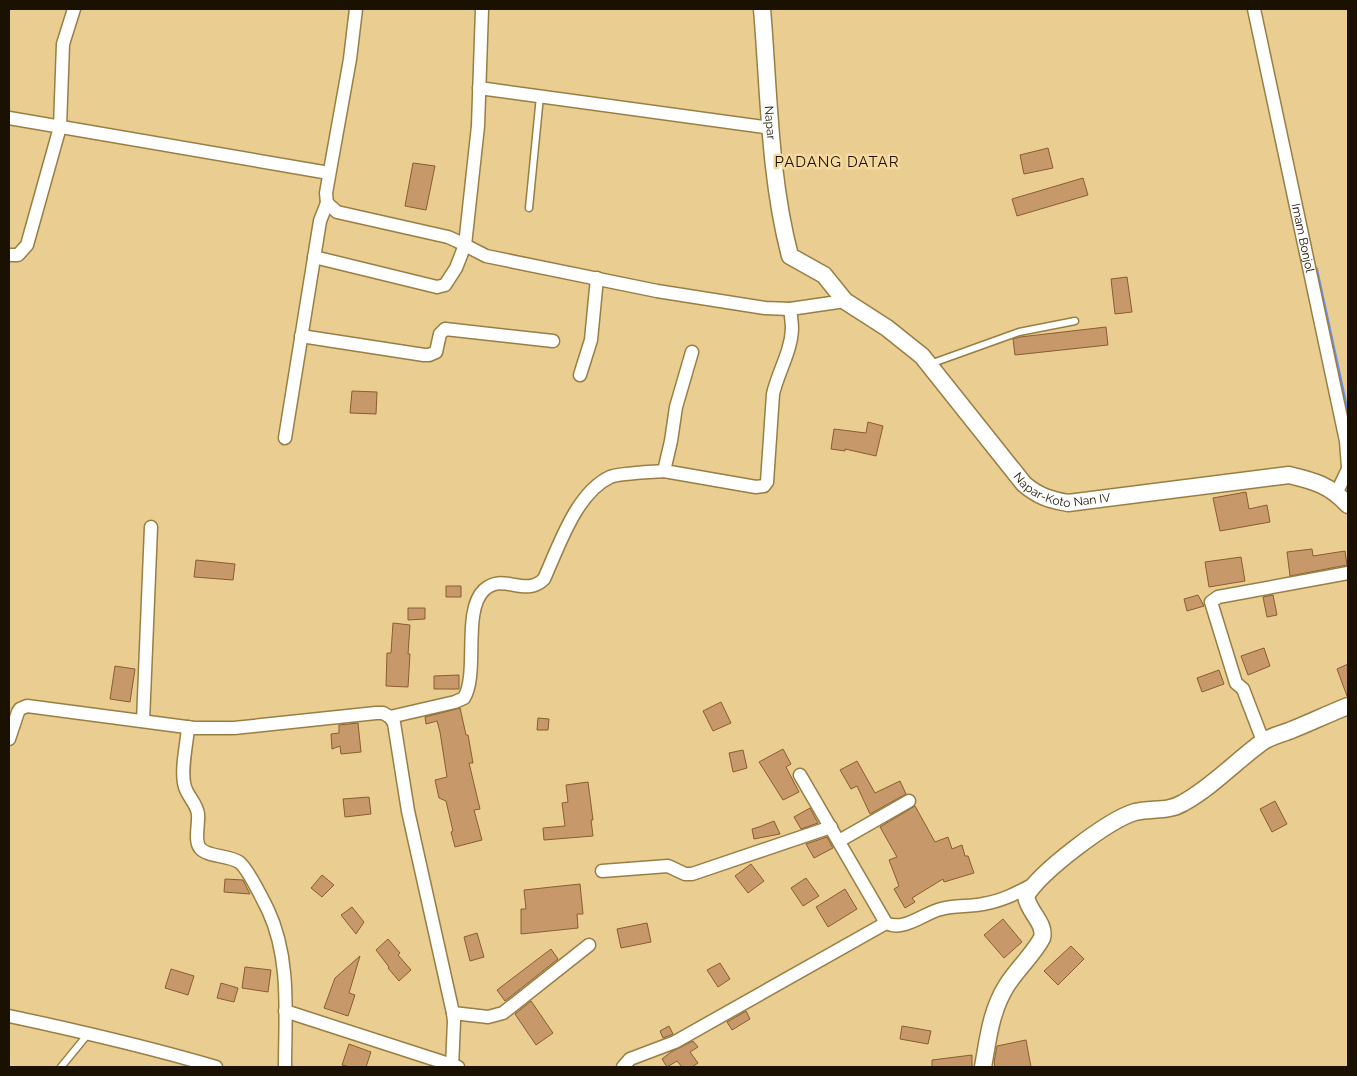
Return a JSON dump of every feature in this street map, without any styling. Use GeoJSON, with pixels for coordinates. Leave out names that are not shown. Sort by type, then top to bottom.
{"type":"FeatureCollection","features":[{"type":"Feature","properties":{"kind":"street"},"geometry":{"type":"LineString","coordinates":[[9,255],[18,255],[27,245],[60,127],[63,44],[74,9]]}},
{"type":"Feature","properties":{"kind":"street"},"geometry":{"type":"LineString","coordinates":[[356,9],[350,59],[326,193],[328,203],[342,215],[448,237],[486,256],[656,291],[765,308],[790,309],[845,301]]}},
{"type":"Feature","properties":{"kind":"street"},"geometry":{"type":"LineString","coordinates":[[314,256],[441,287],[445,285],[456,268],[465,245],[478,126],[482,9]]}},
{"type":"Feature","properties":{"kind":"street","name":"Napar"},"geometry":{"type":"LineString","coordinates":[[762,9],[771,128],[782,224],[790,256],[824,276]]}},
{"type":"Feature","properties":{"kind":"street","name":"Imam Bonjol"},"geometry":{"type":"LineString","coordinates":[[1254,9],[1346,441],[1348,468],[1337,492]]}},
{"type":"Feature","properties":{"kind":"street"},"geometry":{"type":"LineString","coordinates":[[479,88],[771,128]]}},
{"type":"Feature","properties":{"kind":"street"},"geometry":{"type":"LineString","coordinates":[[9,118],[329,173]]}},
{"type":"Feature","properties":{"kind":"street"},"geometry":{"type":"LineString","coordinates":[[285,438],[320,221],[328,203]]}},
{"type":"Feature","properties":{"kind":"street","name":"Napar-Koto Nan IV"},"geometry":{"type":"LineString","coordinates":[[824,276],[845,301],[905,342],[929,365],[1024,484],[1044,498],[1068,503],[1289,475],[1311,480],[1337,492],[1348,504]]}},
{"type":"Feature","properties":{"kind":"street"},"geometry":{"type":"LineString","coordinates":[[580,375],[591,340],[597,278]]}},
{"type":"Feature","properties":{"kind":"street"},"geometry":{"type":"LineString","coordinates":[[390,717],[456,702],[464,698],[469,680],[475,605],[481,593],[487,588],[501,583],[531,587],[536,586],[544,579],[575,510],[591,492],[611,477],[664,471],[756,487],[764,486],[767,482],[773,394],[791,338],[790,309]]}},
{"type":"Feature","properties":{"kind":"street"},"geometry":{"type":"LineString","coordinates":[[301,336],[424,355],[436,352],[440,334],[445,329],[552,341]]}},
{"type":"Feature","properties":{"kind":"street"},"geometry":{"type":"LineString","coordinates":[[664,471],[676,407],[692,352]]}},
{"type":"Feature","properties":{"kind":"street"},"geometry":{"type":"LineString","coordinates":[[143,721],[151,528]]}},
{"type":"Feature","properties":{"kind":"street"},"geometry":{"type":"LineString","coordinates":[[1263,742],[1243,689],[1236,682],[1211,602],[1218,597],[1348,573]]}},
{"type":"Feature","properties":{"kind":"street"},"geometry":{"type":"LineString","coordinates":[[9,739],[18,712],[27,706],[188,727],[234,728],[376,713],[383,713],[390,717],[396,731],[408,811],[453,1012],[454,1066],[285,1011]]}},
{"type":"Feature","properties":{"kind":"street"},"geometry":{"type":"LineString","coordinates":[[800,775],[886,923],[892,926],[901,925],[943,908],[991,902],[1030,889],[1045,873],[1106,826],[1118,819],[1136,812],[1169,809],[1183,804],[1203,791],[1263,742],[1348,706]]}},
{"type":"Feature","properties":{"kind":"street"},"geometry":{"type":"LineString","coordinates":[[188,727],[184,782],[188,797],[198,813],[198,844],[200,849],[206,853],[226,856],[240,862],[268,911],[277,935],[286,992],[285,1067]]}},
{"type":"Feature","properties":{"kind":"street"},"geometry":{"type":"LineString","coordinates":[[839,842],[909,801]]}},
{"type":"Feature","properties":{"kind":"street"},"geometry":{"type":"LineString","coordinates":[[602,871],[668,866],[685,874],[692,874],[831,827]]}},
{"type":"Feature","properties":{"kind":"street"},"geometry":{"type":"LineString","coordinates":[[983,1067],[989,1029],[998,1004],[1007,985],[1044,933],[1029,907],[1030,889]]}},
{"type":"Feature","properties":{"kind":"street"},"geometry":{"type":"LineString","coordinates":[[624,1067],[630,1059],[675,1042],[886,923]]}},
{"type":"Feature","properties":{"kind":"street"},"geometry":{"type":"LineString","coordinates":[[453,1012],[488,1017],[503,1013],[589,945]]}},
{"type":"Feature","properties":{"kind":"street"},"geometry":{"type":"LineString","coordinates":[[9,1016],[89,1033],[216,1067]]}},
{"type":"Feature","properties":{"kind":"lane"},"geometry":{"type":"LineString","coordinates":[[529,208],[540,96]]}},
{"type":"Feature","properties":{"kind":"lane"},"geometry":{"type":"LineString","coordinates":[[929,365],[1019,332],[1075,321]]}},
{"type":"Feature","properties":{"kind":"lane"},"geometry":{"type":"LineString","coordinates":[[61,1067],[89,1033]]}},
{"type":"Feature","properties":{"kind":"building"},"geometry":{"type":"Polygon","coordinates":[[[1048,148],[1053,168],[1024,174],[1020,155],[1048,148]]]}},
{"type":"Feature","properties":{"kind":"building"},"geometry":{"type":"Polygon","coordinates":[[[413,163],[435,166],[426,210],[405,206],[413,163]]]}},
{"type":"Feature","properties":{"kind":"building"},"geometry":{"type":"Polygon","coordinates":[[[1083,178],[1088,195],[1017,216],[1012,199],[1083,178]]]}},
{"type":"Feature","properties":{"kind":"building"},"geometry":{"type":"Polygon","coordinates":[[[1127,277],[1132,312],[1115,314],[1111,279],[1127,277]]]}},
{"type":"Feature","properties":{"kind":"building"},"geometry":{"type":"Polygon","coordinates":[[[1106,327],[1108,345],[1015,355],[1013,339],[1106,327]]]}},
{"type":"Feature","properties":{"kind":"building"},"geometry":{"type":"Polygon","coordinates":[[[352,391],[377,392],[376,414],[350,413],[352,391]]]}},
{"type":"Feature","properties":{"kind":"building"},"geometry":{"type":"Polygon","coordinates":[[[868,422],[883,426],[876,456],[845,449],[845,451],[831,449],[834,429],[866,433],[868,422]]]}},
{"type":"Feature","properties":{"kind":"building"},"geometry":{"type":"Polygon","coordinates":[[[1246,492],[1249,509],[1267,505],[1270,522],[1220,531],[1213,498],[1246,492]]]}},
{"type":"Feature","properties":{"kind":"building"},"geometry":{"type":"Polygon","coordinates":[[[1312,549],[1313,556],[1345,551],[1347,565],[1290,576],[1287,552],[1312,549]]]}},
{"type":"Feature","properties":{"kind":"building"},"geometry":{"type":"Polygon","coordinates":[[[1241,557],[1245,581],[1209,587],[1205,562],[1241,557]]]}},
{"type":"Feature","properties":{"kind":"building"},"geometry":{"type":"Polygon","coordinates":[[[196,560],[235,564],[233,580],[194,577],[196,560]]]}},
{"type":"Feature","properties":{"kind":"building"},"geometry":{"type":"Polygon","coordinates":[[[446,586],[461,586],[461,597],[446,597],[446,586]]]}},
{"type":"Feature","properties":{"kind":"building"},"geometry":{"type":"Polygon","coordinates":[[[1198,595],[1204,606],[1187,611],[1184,599],[1198,595]]]}},
{"type":"Feature","properties":{"kind":"building"},"geometry":{"type":"Polygon","coordinates":[[[1273,595],[1277,615],[1267,617],[1263,597],[1273,595]]]}},
{"type":"Feature","properties":{"kind":"building"},"geometry":{"type":"Polygon","coordinates":[[[408,608],[425,608],[425,619],[408,620],[408,608]]]}},
{"type":"Feature","properties":{"kind":"building"},"geometry":{"type":"Polygon","coordinates":[[[393,623],[410,625],[408,687],[386,686],[387,653],[391,653],[393,623]]]}},
{"type":"Feature","properties":{"kind":"building"},"geometry":{"type":"Polygon","coordinates":[[[1264,648],[1270,666],[1248,675],[1241,656],[1264,648]]]}},
{"type":"Feature","properties":{"kind":"building"},"geometry":{"type":"Polygon","coordinates":[[[1348,664],[1348,696],[1347,696],[1337,669],[1348,664]]]}},
{"type":"Feature","properties":{"kind":"building"},"geometry":{"type":"Polygon","coordinates":[[[115,666],[135,669],[130,702],[110,699],[115,666]]]}},
{"type":"Feature","properties":{"kind":"building"},"geometry":{"type":"Polygon","coordinates":[[[1219,670],[1224,684],[1202,692],[1197,678],[1219,670]]]}},
{"type":"Feature","properties":{"kind":"building"},"geometry":{"type":"Polygon","coordinates":[[[459,675],[459,689],[434,689],[434,676],[459,675]]]}},
{"type":"Feature","properties":{"kind":"building"},"geometry":{"type":"Polygon","coordinates":[[[721,702],[731,723],[713,731],[703,711],[721,702]]]}},
{"type":"Feature","properties":{"kind":"building"},"geometry":{"type":"Polygon","coordinates":[[[460,708],[466,735],[468,735],[473,763],[469,763],[480,809],[474,810],[482,840],[455,847],[446,801],[439,798],[435,780],[447,777],[440,732],[437,721],[426,724],[425,717],[460,708]]]}},
{"type":"Feature","properties":{"kind":"building"},"geometry":{"type":"Polygon","coordinates":[[[538,718],[549,719],[548,730],[537,730],[538,718]]]}},
{"type":"Feature","properties":{"kind":"building"},"geometry":{"type":"Polygon","coordinates":[[[358,723],[361,752],[341,754],[340,746],[332,749],[331,734],[339,733],[339,725],[358,723]]]}},
{"type":"Feature","properties":{"kind":"building"},"geometry":{"type":"Polygon","coordinates":[[[783,749],[791,764],[786,767],[799,792],[783,800],[759,762],[783,749]]]}},
{"type":"Feature","properties":{"kind":"building"},"geometry":{"type":"Polygon","coordinates":[[[743,750],[747,768],[733,772],[729,753],[743,750]]]}},
{"type":"Feature","properties":{"kind":"building"},"geometry":{"type":"Polygon","coordinates":[[[857,761],[875,793],[900,781],[906,794],[870,814],[857,786],[851,789],[840,770],[857,761]]]}},
{"type":"Feature","properties":{"kind":"building"},"geometry":{"type":"Polygon","coordinates":[[[588,782],[593,836],[544,840],[543,828],[565,826],[562,803],[568,802],[566,785],[588,782]]]}},
{"type":"Feature","properties":{"kind":"building"},"geometry":{"type":"Polygon","coordinates":[[[369,797],[371,814],[345,817],[343,799],[369,797]]]}},
{"type":"Feature","properties":{"kind":"building"},"geometry":{"type":"Polygon","coordinates":[[[1275,801],[1287,824],[1272,832],[1260,809],[1275,801]]]}},
{"type":"Feature","properties":{"kind":"building"},"geometry":{"type":"Polygon","coordinates":[[[915,806],[935,842],[948,837],[952,849],[962,845],[965,856],[968,856],[974,873],[944,882],[943,879],[912,898],[915,902],[905,908],[894,889],[899,886],[889,860],[897,857],[880,827],[915,806]]]}},
{"type":"Feature","properties":{"kind":"building"},"geometry":{"type":"Polygon","coordinates":[[[810,808],[818,823],[801,829],[794,817],[810,808]]]}},
{"type":"Feature","properties":{"kind":"building"},"geometry":{"type":"Polygon","coordinates":[[[774,821],[780,834],[754,839],[752,829],[774,821]]]}},
{"type":"Feature","properties":{"kind":"building"},"geometry":{"type":"Polygon","coordinates":[[[827,837],[833,848],[814,858],[806,844],[827,837]]]}},
{"type":"Feature","properties":{"kind":"building"},"geometry":{"type":"Polygon","coordinates":[[[751,864],[764,881],[748,893],[735,876],[751,864]]]}},
{"type":"Feature","properties":{"kind":"building"},"geometry":{"type":"Polygon","coordinates":[[[322,875],[334,885],[322,897],[311,888],[322,875]]]}},
{"type":"Feature","properties":{"kind":"building"},"geometry":{"type":"Polygon","coordinates":[[[806,878],[819,896],[803,906],[791,888],[806,878]]]}},
{"type":"Feature","properties":{"kind":"building"},"geometry":{"type":"Polygon","coordinates":[[[225,879],[243,880],[250,894],[224,892],[225,879]]]}},
{"type":"Feature","properties":{"kind":"building"},"geometry":{"type":"Polygon","coordinates":[[[580,884],[583,914],[577,914],[578,928],[521,934],[521,909],[526,909],[524,890],[580,884]]]}},
{"type":"Feature","properties":{"kind":"building"},"geometry":{"type":"Polygon","coordinates":[[[845,889],[857,909],[828,927],[816,907],[845,889]]]}},
{"type":"Feature","properties":{"kind":"building"},"geometry":{"type":"Polygon","coordinates":[[[352,907],[364,922],[356,934],[341,915],[352,907]]]}},
{"type":"Feature","properties":{"kind":"building"},"geometry":{"type":"Polygon","coordinates":[[[1003,919],[1022,942],[1004,958],[984,935],[1003,919]]]}},
{"type":"Feature","properties":{"kind":"building"},"geometry":{"type":"Polygon","coordinates":[[[647,923],[651,942],[621,948],[617,929],[647,923]]]}},
{"type":"Feature","properties":{"kind":"building"},"geometry":{"type":"Polygon","coordinates":[[[477,933],[484,957],[470,961],[464,937],[477,933]]]}},
{"type":"Feature","properties":{"kind":"building"},"geometry":{"type":"Polygon","coordinates":[[[388,939],[400,953],[398,955],[411,970],[399,981],[376,950],[388,939]]]}},
{"type":"Feature","properties":{"kind":"building"},"geometry":{"type":"Polygon","coordinates":[[[1071,946],[1084,959],[1058,985],[1044,971],[1071,946]]]}},
{"type":"Feature","properties":{"kind":"building"},"geometry":{"type":"Polygon","coordinates":[[[551,949],[558,959],[505,1001],[497,990],[551,949]]]}},
{"type":"Feature","properties":{"kind":"building"},"geometry":{"type":"Polygon","coordinates":[[[360,956],[349,993],[355,995],[348,1016],[324,1008],[335,978],[360,956]]]}},
{"type":"Feature","properties":{"kind":"building"},"geometry":{"type":"Polygon","coordinates":[[[720,963],[730,979],[718,987],[707,970],[720,963]]]}},
{"type":"Feature","properties":{"kind":"building"},"geometry":{"type":"Polygon","coordinates":[[[245,967],[271,970],[268,992],[242,988],[245,967]]]}},
{"type":"Feature","properties":{"kind":"building"},"geometry":{"type":"Polygon","coordinates":[[[171,969],[194,976],[188,995],[165,988],[171,969]]]}},
{"type":"Feature","properties":{"kind":"building"},"geometry":{"type":"Polygon","coordinates":[[[221,983],[238,988],[234,1002],[217,998],[221,983]]]}},
{"type":"Feature","properties":{"kind":"building"},"geometry":{"type":"Polygon","coordinates":[[[531,1001],[553,1033],[536,1045],[515,1014],[531,1001]]]}},
{"type":"Feature","properties":{"kind":"building"},"geometry":{"type":"Polygon","coordinates":[[[746,1011],[750,1019],[732,1030],[727,1022],[746,1011]]]}},
{"type":"Feature","properties":{"kind":"building"},"geometry":{"type":"Polygon","coordinates":[[[669,1026],[673,1034],[663,1038],[660,1031],[669,1026]]]}},
{"type":"Feature","properties":{"kind":"building"},"geometry":{"type":"Polygon","coordinates":[[[902,1026],[931,1031],[928,1044],[900,1039],[902,1026]]]}},
{"type":"Feature","properties":{"kind":"building"},"geometry":{"type":"Polygon","coordinates":[[[1026,1040],[1031,1067],[995,1067],[997,1046],[1026,1040]]]}},
{"type":"Feature","properties":{"kind":"building"},"geometry":{"type":"Polygon","coordinates":[[[693,1041],[698,1047],[690,1052],[698,1063],[692,1067],[682,1067],[677,1061],[667,1067],[662,1059],[671,1052],[693,1041]]]}},
{"type":"Feature","properties":{"kind":"building"},"geometry":{"type":"Polygon","coordinates":[[[349,1044],[371,1052],[366,1067],[342,1065],[349,1044]]]}},
{"type":"Feature","properties":{"kind":"building"},"geometry":{"type":"Polygon","coordinates":[[[972,1055],[972,1067],[932,1067],[932,1060],[972,1055]]]}},
{"type":"Feature","properties":{"kind":"waterway"},"geometry":{"type":"LineString","coordinates":[[1316,269],[1348,416]]}},
{"type":"Feature","properties":{"kind":"district","name":"PADANG DATAR"},"geometry":{"type":"Point","coordinates":[837,162]}}]}
